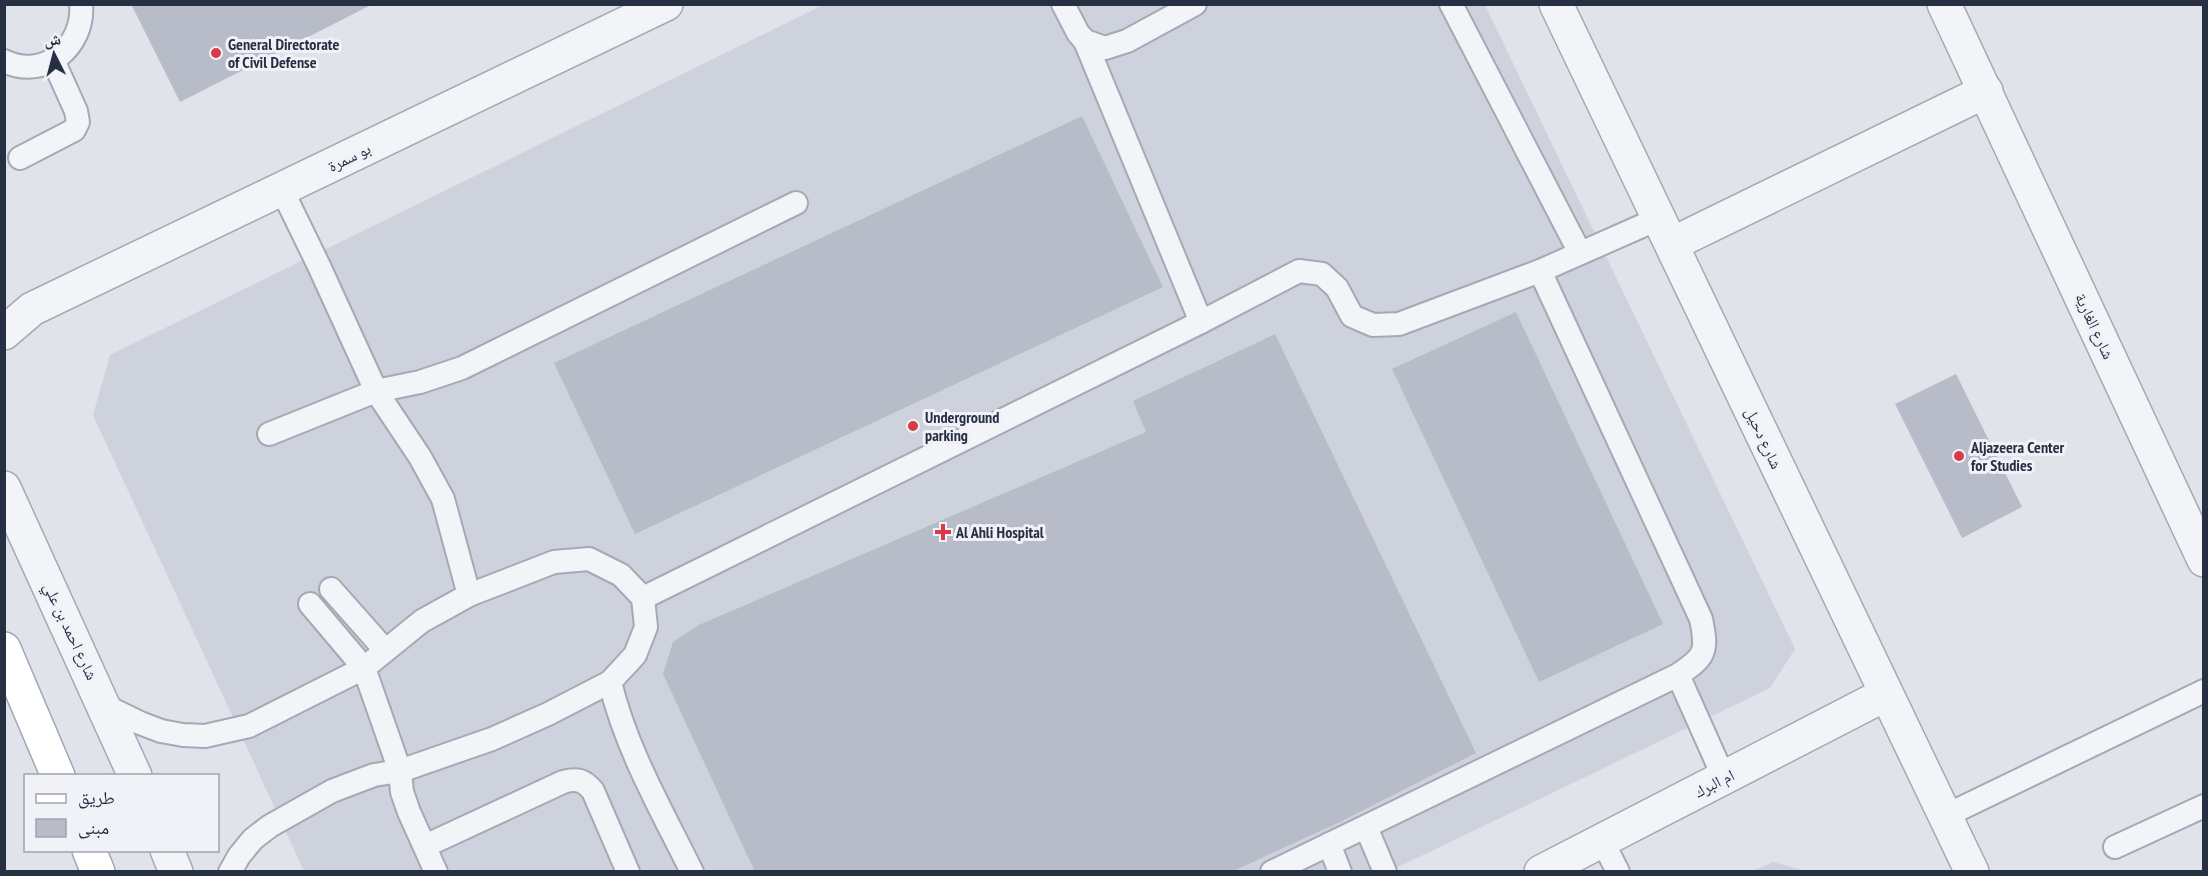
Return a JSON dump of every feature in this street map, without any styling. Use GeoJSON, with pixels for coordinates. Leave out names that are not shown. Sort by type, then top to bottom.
{"type":"FeatureCollection","features":[{"type":"Feature","properties":{"kind":"main road"},"geometry":{"type":"LineString","coordinates":[[4,649],[57,774]]}},
{"type":"Feature","properties":{"kind":"main road"},"geometry":{"type":"LineString","coordinates":[[90,852],[98,872]]}},
{"type":"Feature","properties":{"kind":"street","name":"بو سمرة"},"geometry":{"type":"LineString","coordinates":[[4,333],[18,311],[282,190],[623,14],[666,4]]}},
{"type":"Feature","properties":{"kind":"street","name":"شارع دحيل"},"geometry":{"type":"LineString","coordinates":[[1556,4],[1972,872]]}},
{"type":"Feature","properties":{"kind":"street","name":"شارع الغارية"},"geometry":{"type":"LineString","coordinates":[[1944,4],[2204,560]]}},
{"type":"Feature","properties":{"kind":"street"},"geometry":{"type":"LineString","coordinates":[[1666,231],[1986,91]]}},
{"type":"Feature","properties":{"kind":"street","name":"شارع احمد بن علي"},"geometry":{"type":"LineString","coordinates":[[4,488],[134,774]]}},
{"type":"Feature","properties":{"kind":"street","name":"ام البرك"},"geometry":{"type":"LineString","coordinates":[[1541,872],[1886,694]]}},
{"type":"Feature","properties":{"kind":"street"},"geometry":{"type":"LineString","coordinates":[[168,852],[176,872]]}},
{"type":"Feature","properties":{"kind":"lane"},"geometry":{"type":"LineString","coordinates":[[4,61],[11,65],[33,67],[54,60],[70,47],[80,28],[81,4]]}},
{"type":"Feature","properties":{"kind":"lane"},"geometry":{"type":"LineString","coordinates":[[1063,4],[1078,33],[1085,41],[1201,322]]}},
{"type":"Feature","properties":{"kind":"lane"},"geometry":{"type":"LineString","coordinates":[[1085,41],[1105,48],[1127,41],[1195,4]]}},
{"type":"Feature","properties":{"kind":"lane"},"geometry":{"type":"LineString","coordinates":[[1451,4],[1580,254]]}},
{"type":"Feature","properties":{"kind":"lane"},"geometry":{"type":"LineString","coordinates":[[20,158],[74,130],[78,122],[76,111],[54,60]]}},
{"type":"Feature","properties":{"kind":"lane"},"geometry":{"type":"LineString","coordinates":[[282,190],[375,391],[420,457],[443,499],[469,595]]}},
{"type":"Feature","properties":{"kind":"lane"},"geometry":{"type":"LineString","coordinates":[[269,434],[375,391],[420,382],[462,368],[796,203]]}},
{"type":"Feature","properties":{"kind":"lane"},"geometry":{"type":"LineString","coordinates":[[643,598],[1201,322],[1299,271],[1322,274],[1337,288],[1352,316],[1373,325],[1399,324],[1540,272],[1580,254],[1666,231]]}},
{"type":"Feature","properties":{"kind":"lane"},"geometry":{"type":"LineString","coordinates":[[1272,872],[1678,675],[1699,661],[1706,641],[1701,620],[1540,272]]}},
{"type":"Feature","properties":{"kind":"lane"},"geometry":{"type":"LineString","coordinates":[[105,706],[161,731],[183,735],[205,736],[249,726],[364,668],[422,621],[469,595],[554,562],[589,558],[621,575],[643,598],[646,627],[635,654],[610,682],[548,714],[492,739],[399,771],[374,774],[342,786],[270,826],[253,839],[230,872]]}},
{"type":"Feature","properties":{"kind":"lane"},"geometry":{"type":"LineString","coordinates":[[331,590],[384,650]]}},
{"type":"Feature","properties":{"kind":"lane"},"geometry":{"type":"LineString","coordinates":[[310,604],[364,668],[399,771],[406,802],[436,872]]}},
{"type":"Feature","properties":{"kind":"lane"},"geometry":{"type":"LineString","coordinates":[[1678,675],[1724,778]]}},
{"type":"Feature","properties":{"kind":"lane"},"geometry":{"type":"LineString","coordinates":[[610,682],[618,716],[631,750],[692,872]]}},
{"type":"Feature","properties":{"kind":"lane"},"geometry":{"type":"LineString","coordinates":[[1945,816],[2204,691]]}},
{"type":"Feature","properties":{"kind":"lane"},"geometry":{"type":"LineString","coordinates":[[424,846],[574,778],[586,782],[593,791],[628,872]]}},
{"type":"Feature","properties":{"kind":"lane"},"geometry":{"type":"LineString","coordinates":[[2115,847],[2204,806]]}},
{"type":"Feature","properties":{"kind":"lane"},"geometry":{"type":"LineString","coordinates":[[1366,827],[1385,872]]}},
{"type":"Feature","properties":{"kind":"lane"},"geometry":{"type":"LineString","coordinates":[[1602,840],[1618,872]]}},
{"type":"Feature","properties":{"kind":"lane"},"geometry":{"type":"LineString","coordinates":[[1329,844],[1340,872]]}},
{"type":"Feature","properties":{"kind":"shaded area","name":"Al Ahli Hospital"},"geometry":{"type":"Polygon","coordinates":[[[823,5],[1485,5],[1795,649],[1770,688],[1390,871],[304,871],[93,415],[110,355],[823,5]]]}},
{"type":"Feature","properties":{"kind":"shaded area"},"geometry":{"type":"Polygon","coordinates":[[[1773,862],[1806,871],[1753,871],[1773,862]]]}},
{"type":"Feature","properties":{"kind":"building","name":"General Directorate of Civil Defense"},"geometry":{"type":"Polygon","coordinates":[[[131,4],[373,4],[180,102],[131,4]]]}},
{"type":"Feature","properties":{"kind":"building"},"geometry":{"type":"Polygon","coordinates":[[[1082,116],[1163,287],[635,534],[554,363],[1082,116]]]}},
{"type":"Feature","properties":{"kind":"building"},"geometry":{"type":"Polygon","coordinates":[[[1516,312],[1663,624],[1539,682],[1392,369],[1516,312]]]}},
{"type":"Feature","properties":{"kind":"building"},"geometry":{"type":"Polygon","coordinates":[[[1275,334],[1476,753],[1340,822],[1231,872],[755,872],[663,674],[673,642],[699,625],[1146,432],[1133,401],[1275,334]]]}},
{"type":"Feature","properties":{"kind":"building","name":"Aljazeera Center for Studies"},"geometry":{"type":"Polygon","coordinates":[[[1956,374],[2022,507],[1962,538],[1895,404],[1956,374]]]}},
{"type":"Feature","properties":{"kind":"place","name":"General Directorate of Civil Defense"},"geometry":{"type":"Point","coordinates":[216,53]}},
{"type":"Feature","properties":{"kind":"place","name":"Underground parking"},"geometry":{"type":"Point","coordinates":[913,426]}},
{"type":"Feature","properties":{"kind":"place","name":"Aljazeera Center for Studies"},"geometry":{"type":"Point","coordinates":[1959,456]}},
{"type":"Feature","properties":{"kind":"place","name":"Al Ahli Hospital"},"geometry":{"type":"Point","coordinates":[943,532]}}]}
